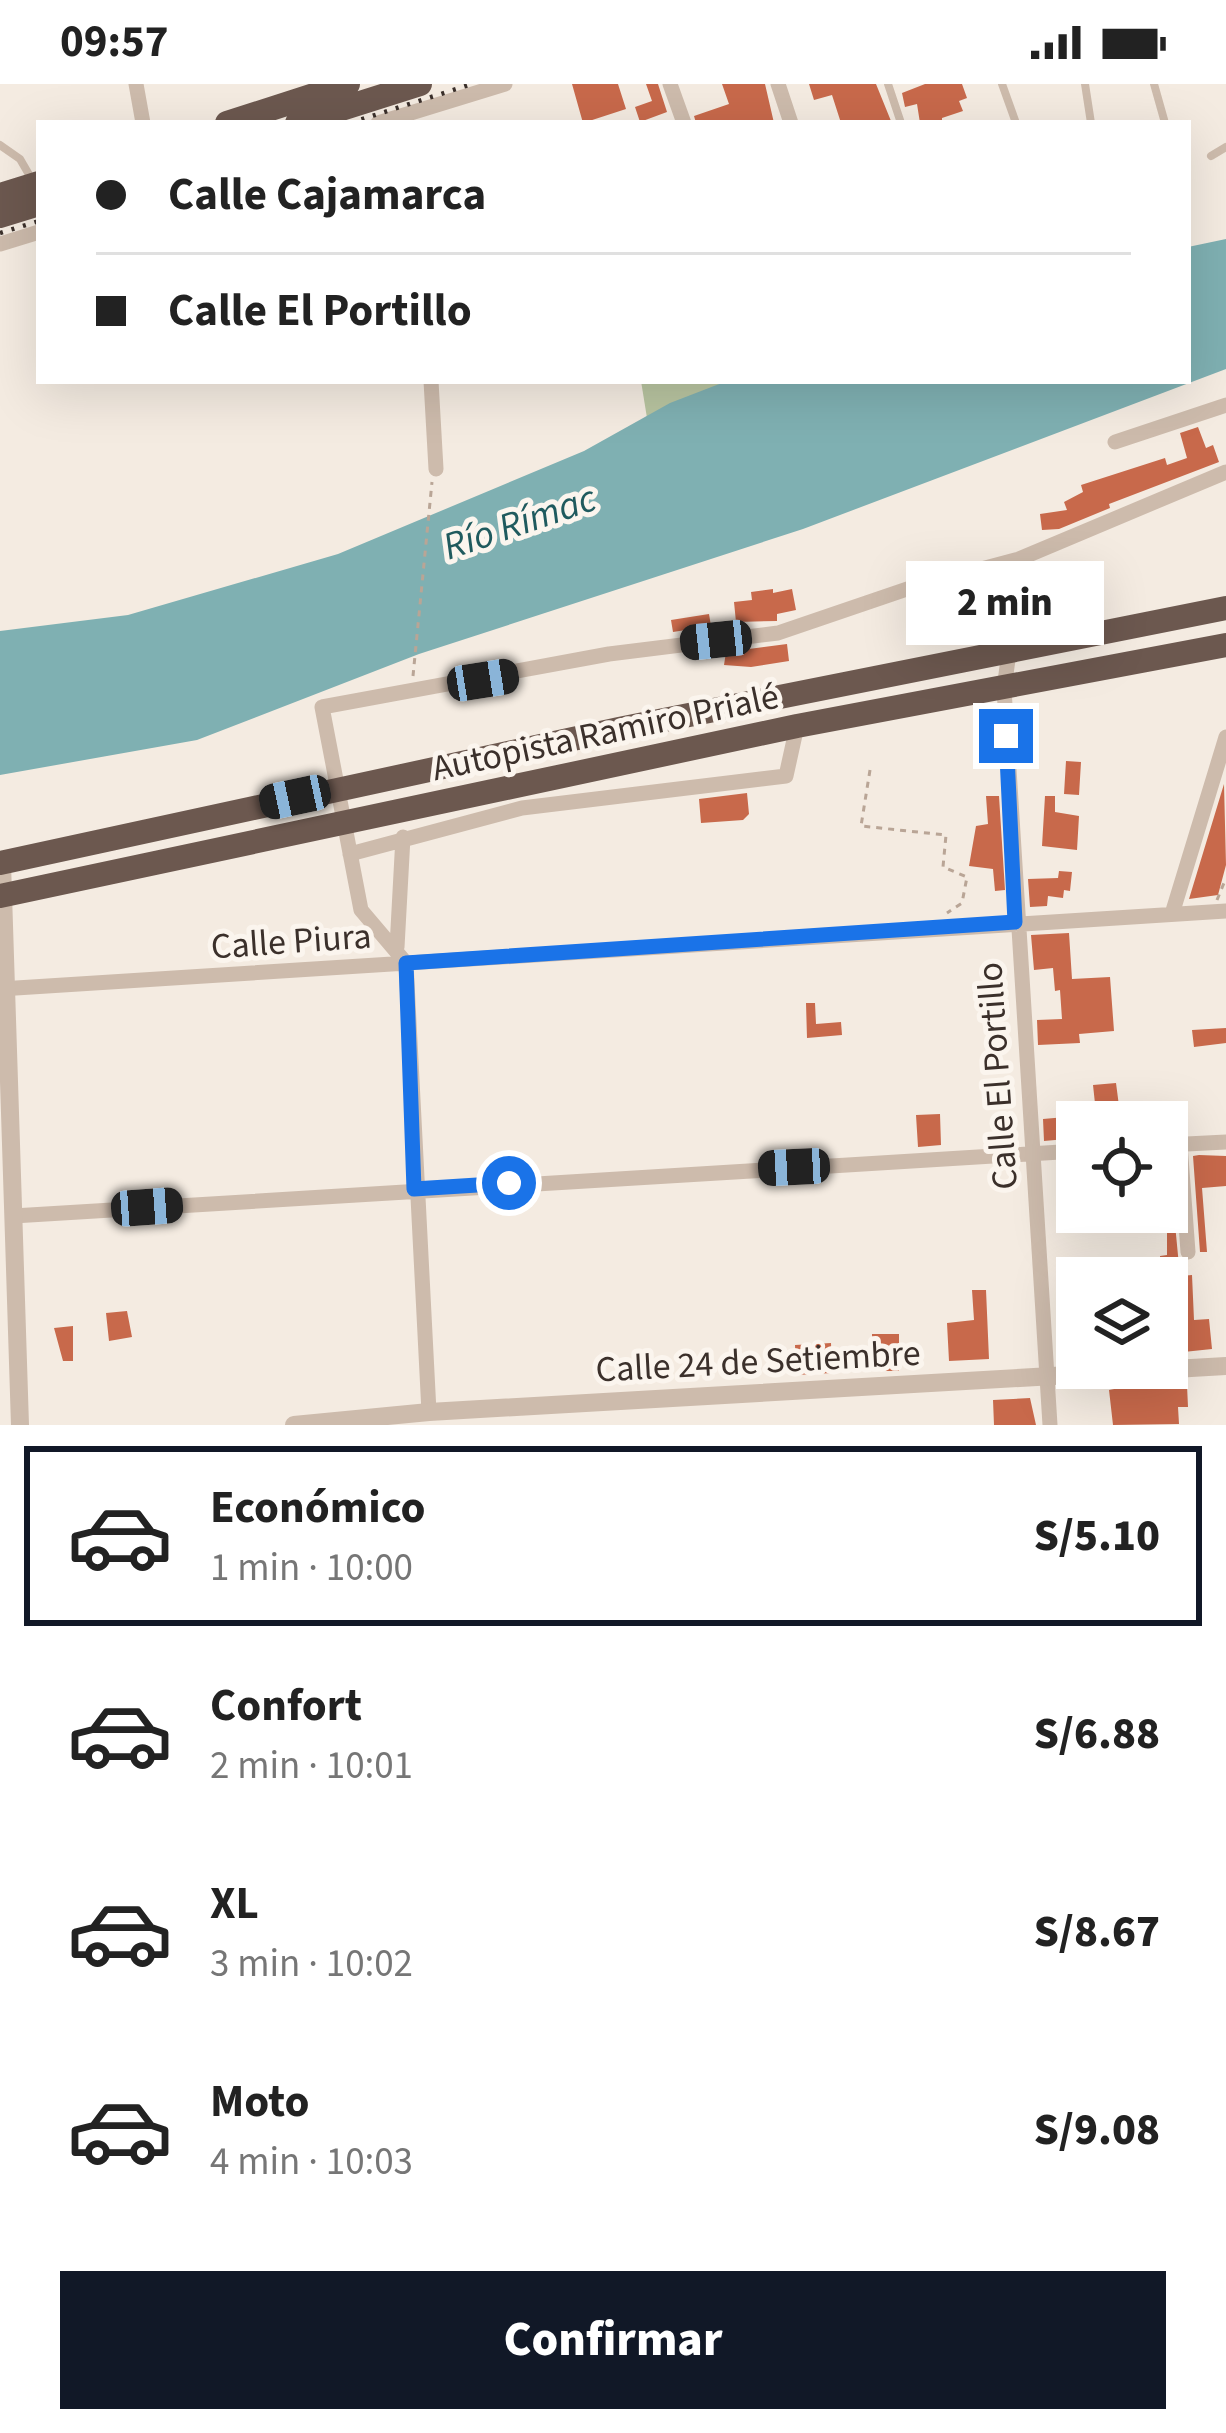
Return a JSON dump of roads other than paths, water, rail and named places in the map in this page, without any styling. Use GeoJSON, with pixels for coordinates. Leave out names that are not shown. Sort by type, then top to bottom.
{"type":"FeatureCollection","features":[{"type":"Feature","properties":{"kind":"highway"},"geometry":{"type":"LineString","coordinates":[[272,118],[348,84]]}},
{"type":"Feature","properties":{"kind":"highway"},"geometry":{"type":"LineString","coordinates":[[307,120],[421,84]]}},
{"type":"Feature","properties":{"kind":"highway"},"geometry":{"type":"LineString","coordinates":[[0,196],[36,190]]}},
{"type":"Feature","properties":{"kind":"highway"},"geometry":{"type":"LineString","coordinates":[[0,216],[36,191]]}},
{"type":"Feature","properties":{"kind":"highway","name":"Autopista Ramiro Prialé"},"geometry":{"type":"LineString","coordinates":[[1,863],[337,788],[1226,608]]}},
{"type":"Feature","properties":{"kind":"highway","name":"Autopista Ramiro Prialé"},"geometry":{"type":"LineString","coordinates":[[2,896],[797,726],[1226,645]]}},
{"type":"Feature","properties":{"kind":"street"},"geometry":{"type":"LineString","coordinates":[[136,84],[142,120]]}},
{"type":"Feature","properties":{"kind":"street"},"geometry":{"type":"LineString","coordinates":[[388,120],[505,84]]}},
{"type":"Feature","properties":{"kind":"street"},"geometry":{"type":"LineString","coordinates":[[670,84],[683,120]]}},
{"type":"Feature","properties":{"kind":"street"},"geometry":{"type":"LineString","coordinates":[[778,84],[790,120]]}},
{"type":"Feature","properties":{"kind":"street"},"geometry":{"type":"LineString","coordinates":[[0,244],[36,233]]}},
{"type":"Feature","properties":{"kind":"street"},"geometry":{"type":"LineString","coordinates":[[430,384],[436,469]]}},
{"type":"Feature","properties":{"kind":"street"},"geometry":{"type":"LineString","coordinates":[[1115,442],[1226,405]]}},
{"type":"Feature","properties":{"kind":"street"},"geometry":{"type":"LineString","coordinates":[[401,955],[368,924],[361,910],[321,709],[609,654],[778,632],[1019,559],[1226,472]]}},
{"type":"Feature","properties":{"kind":"street","name":"Calle El Portillo"},"geometry":{"type":"LineString","coordinates":[[1010,652],[1004,689],[1015,922],[1050,1425]]}},
{"type":"Feature","properties":{"kind":"street"},"geometry":{"type":"LineString","coordinates":[[350,854],[522,808],[786,776],[797,726]]}},
{"type":"Feature","properties":{"kind":"street"},"geometry":{"type":"LineString","coordinates":[[1172,914],[1226,737]]}},
{"type":"Feature","properties":{"kind":"street"},"geometry":{"type":"LineString","coordinates":[[403,837],[401,955],[430,1419]]}},
{"type":"Feature","properties":{"kind":"street"},"geometry":{"type":"LineString","coordinates":[[1,863],[13,1216],[7,1268],[20,1425]]}},
{"type":"Feature","properties":{"kind":"street","name":"Calle Piura"},"geometry":{"type":"LineString","coordinates":[[3,989],[401,955],[1219,912]]}},
{"type":"Feature","properties":{"kind":"street"},"geometry":{"type":"LineString","coordinates":[[1188,1144],[1226,1142]]}},
{"type":"Feature","properties":{"kind":"street"},"geometry":{"type":"LineString","coordinates":[[13,1216],[1056,1152]]}},
{"type":"Feature","properties":{"kind":"street"},"geometry":{"type":"LineString","coordinates":[[1185,1233],[1188,1252]]}},
{"type":"Feature","properties":{"kind":"street","name":"Calle 24 de Setiembre"},"geometry":{"type":"LineString","coordinates":[[294,1425],[1226,1366]]}},
{"type":"Feature","properties":{"kind":"lane"},"geometry":{"type":"LineString","coordinates":[[888,84],[900,120]]}},
{"type":"Feature","properties":{"kind":"lane"},"geometry":{"type":"LineString","coordinates":[[1002,84],[1015,120]]}},
{"type":"Feature","properties":{"kind":"lane"},"geometry":{"type":"LineString","coordinates":[[1085,84],[1091,120]]}},
{"type":"Feature","properties":{"kind":"lane"},"geometry":{"type":"LineString","coordinates":[[1154,84],[1164,120]]}},
{"type":"Feature","properties":{"kind":"lane"},"geometry":{"type":"LineString","coordinates":[[0,145],[20,159],[36,187]]}},
{"type":"Feature","properties":{"kind":"lane"},"geometry":{"type":"LineString","coordinates":[[1211,156],[1226,147]]}},
{"type":"Feature","properties":{"kind":"water"},"geometry":{"type":"Polygon","coordinates":[[[1226,239],[1226,369],[1191,382],[1191,246],[1226,239]]]}},
{"type":"Feature","properties":{"kind":"water","name":"Río Rímac"},"geometry":{"type":"Polygon","coordinates":[[[719,384],[1186,384],[803,529],[419,654],[197,740],[0,775],[0,631],[128,615],[338,554],[584,451],[670,403],[719,384]]]}},
{"type":"Feature","properties":{"kind":"railway"},"geometry":{"type":"LineString","coordinates":[[359,120],[472,84]]}},
{"type":"Feature","properties":{"kind":"railway"},"geometry":{"type":"LineString","coordinates":[[0,233],[36,222]]}}]}
